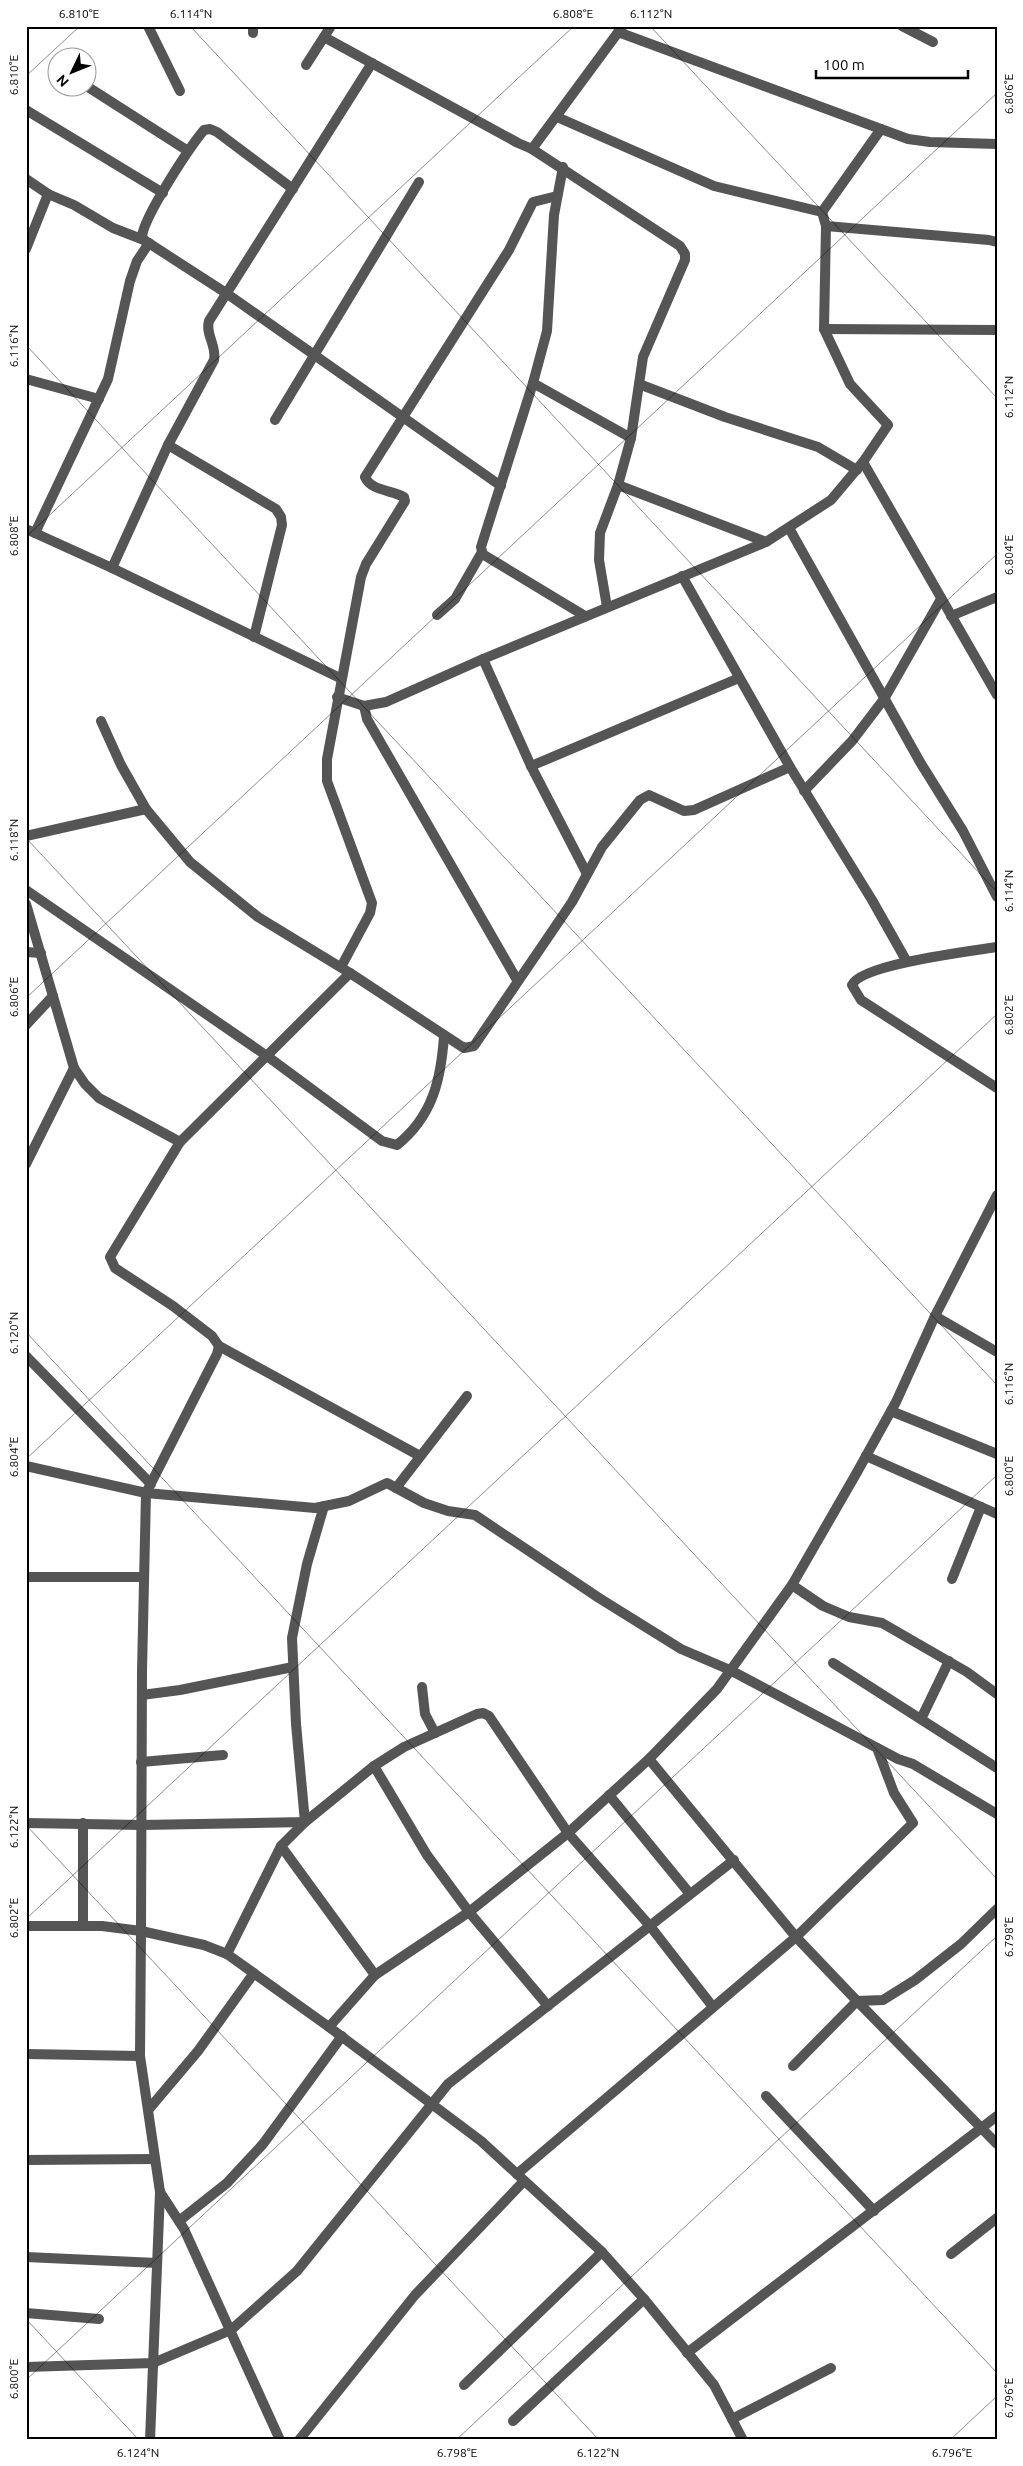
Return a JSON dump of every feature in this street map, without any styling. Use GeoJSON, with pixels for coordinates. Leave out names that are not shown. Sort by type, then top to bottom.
{"type":"FeatureCollection","features":[{"type":"Feature","properties":{"kind":"street"},"geometry":{"type":"LineString","coordinates":[[148,26],[180,91]]}},
{"type":"Feature","properties":{"kind":"street"},"geometry":{"type":"LineString","coordinates":[[306,65],[331,26]]}},
{"type":"Feature","properties":{"kind":"street"},"geometry":{"type":"LineString","coordinates":[[902,26],[933,42]]}},
{"type":"Feature","properties":{"kind":"street"},"geometry":{"type":"LineString","coordinates":[[532,149],[620,29],[908,138],[930,142],[997,144]]}},
{"type":"Feature","properties":{"kind":"street"},"geometry":{"type":"LineString","coordinates":[[324,37],[563,167],[680,246],[685,254],[685,260],[643,357],[631,438],[618,485],[600,533],[598,547],[608,607]]}},
{"type":"Feature","properties":{"kind":"street"},"geometry":{"type":"LineString","coordinates":[[112,568],[168,445],[214,360],[216,352],[207,326],[372,63]]}},
{"type":"Feature","properties":{"kind":"street"},"geometry":{"type":"LineString","coordinates":[[98,93],[188,151]]}},
{"type":"Feature","properties":{"kind":"street"},"geometry":{"type":"LineString","coordinates":[[26,110],[163,193]]}},
{"type":"Feature","properties":{"kind":"street"},"geometry":{"type":"LineString","coordinates":[[557,117],[714,186],[822,212]]}},
{"type":"Feature","properties":{"kind":"street"},"geometry":{"type":"LineString","coordinates":[[293,189],[210,129],[204,130],[188,151],[143,231],[147,242],[137,261],[130,281],[108,379],[31,531],[340,678]]}},
{"type":"Feature","properties":{"kind":"street"},"geometry":{"type":"LineString","coordinates":[[822,212],[881,129]]}},
{"type":"Feature","properties":{"kind":"street"},"geometry":{"type":"LineString","coordinates":[[563,167],[553,223],[547,331],[533,384],[481,547],[484,555],[585,616]]}},
{"type":"Feature","properties":{"kind":"street"},"geometry":{"type":"LineString","coordinates":[[26,179],[48,194],[74,205],[113,228],[147,242],[226,293],[501,486]]}},
{"type":"Feature","properties":{"kind":"street"},"geometry":{"type":"LineString","coordinates":[[275,420],[419,182]]}},
{"type":"Feature","properties":{"kind":"street"},"geometry":{"type":"LineString","coordinates":[[26,249],[48,194]]}},
{"type":"Feature","properties":{"kind":"street"},"geometry":{"type":"LineString","coordinates":[[420,1456],[219,1346],[212,1336],[173,1306],[115,1268],[110,1257],[180,1142],[266,1056],[345,970],[370,913],[372,903],[326,773],[340,678],[366,564],[405,501],[404,497],[399,494],[372,486],[365,478],[509,250],[533,202],[557,196]]}},
{"type":"Feature","properties":{"kind":"street"},"geometry":{"type":"LineString","coordinates":[[337,696],[364,706],[386,702],[585,616],[766,542],[831,500],[860,466],[888,425],[850,384],[824,329],[826,226],[822,212]]}},
{"type":"Feature","properties":{"kind":"street"},"geometry":{"type":"LineString","coordinates":[[826,226],[997,242]]}},
{"type":"Feature","properties":{"kind":"street"},"geometry":{"type":"LineString","coordinates":[[824,329],[997,330]]}},
{"type":"Feature","properties":{"kind":"street"},"geometry":{"type":"LineString","coordinates":[[26,379],[99,399]]}},
{"type":"Feature","properties":{"kind":"street"},"geometry":{"type":"LineString","coordinates":[[533,384],[631,438]]}},
{"type":"Feature","properties":{"kind":"street"},"geometry":{"type":"LineString","coordinates":[[639,384],[725,417],[818,447],[860,466],[942,599],[997,696]]}},
{"type":"Feature","properties":{"kind":"street"},"geometry":{"type":"LineString","coordinates":[[168,445],[276,509],[281,517],[282,525],[254,637]]}},
{"type":"Feature","properties":{"kind":"street"},"geometry":{"type":"LineString","coordinates":[[618,485],[766,542]]}},
{"type":"Feature","properties":{"kind":"street"},"geometry":{"type":"LineString","coordinates":[[788,528],[884,699],[963,831],[997,897]]}},
{"type":"Feature","properties":{"kind":"street"},"geometry":{"type":"LineString","coordinates":[[437,615],[455,599],[482,552]]}},
{"type":"Feature","properties":{"kind":"street"},"geometry":{"type":"LineString","coordinates":[[682,576],[790,768],[872,900],[907,962]]}},
{"type":"Feature","properties":{"kind":"street"},"geometry":{"type":"LineString","coordinates":[[952,616],[997,597]]}},
{"type":"Feature","properties":{"kind":"street"},"geometry":{"type":"LineString","coordinates":[[804,791],[852,741],[884,699],[942,599]]}},
{"type":"Feature","properties":{"kind":"street"},"geometry":{"type":"LineString","coordinates":[[483,659],[531,766],[587,874]]}},
{"type":"Feature","properties":{"kind":"street"},"geometry":{"type":"LineString","coordinates":[[531,766],[739,678]]}},
{"type":"Feature","properties":{"kind":"street"},"geometry":{"type":"LineString","coordinates":[[364,706],[367,719],[517,980]]}},
{"type":"Feature","properties":{"kind":"street"},"geometry":{"type":"LineString","coordinates":[[101,721],[121,765],[146,809],[190,862],[250,911],[345,970],[464,1048],[474,1046],[517,980],[572,902],[602,847],[640,800],[649,796],[684,811],[694,810],[790,768]]}},
{"type":"Feature","properties":{"kind":"street"},"geometry":{"type":"LineString","coordinates":[[26,836],[146,809]]}},
{"type":"Feature","properties":{"kind":"street"},"geometry":{"type":"LineString","coordinates":[[26,890],[266,1056],[382,1141],[397,1145],[412,1133],[433,1100],[442,1068],[444,1036]]}},
{"type":"Feature","properties":{"kind":"street"},"geometry":{"type":"LineString","coordinates":[[26,904],[74,1068],[85,1084],[99,1098],[180,1142]]}},
{"type":"Feature","properties":{"kind":"street"},"geometry":{"type":"LineString","coordinates":[[997,948],[907,962],[860,975],[852,985],[854,992],[861,1000],[997,1088]]}},
{"type":"Feature","properties":{"kind":"street"},"geometry":{"type":"LineString","coordinates":[[26,952],[41,953]]}},
{"type":"Feature","properties":{"kind":"street"},"geometry":{"type":"LineString","coordinates":[[26,1025],[53,996]]}},
{"type":"Feature","properties":{"kind":"street"},"geometry":{"type":"LineString","coordinates":[[26,1164],[74,1068]]}},
{"type":"Feature","properties":{"kind":"street"},"geometry":{"type":"LineString","coordinates":[[330,2027],[375,1975],[469,1912],[568,1833],[649,1759],[717,1689],[792,1585],[866,1456],[891,1411],[997,1195]]}},
{"type":"Feature","properties":{"kind":"street"},"geometry":{"type":"LineString","coordinates":[[936,1316],[997,1352]]}},
{"type":"Feature","properties":{"kind":"street"},"geometry":{"type":"LineString","coordinates":[[150,2440],[160,2192],[140,2056],[142,1695],[144,1577],[149,1489],[217,1354],[219,1346]]}},
{"type":"Feature","properties":{"kind":"street"},"geometry":{"type":"LineString","coordinates":[[26,1356],[149,1489]]}},
{"type":"Feature","properties":{"kind":"street"},"geometry":{"type":"LineString","coordinates":[[396,1488],[467,1396]]}},
{"type":"Feature","properties":{"kind":"street"},"geometry":{"type":"LineString","coordinates":[[891,1411],[997,1454]]}},
{"type":"Feature","properties":{"kind":"street"},"geometry":{"type":"LineString","coordinates":[[866,1456],[997,1514]]}},
{"type":"Feature","properties":{"kind":"street"},"geometry":{"type":"LineString","coordinates":[[26,1466],[149,1489],[315,1508],[349,1501],[387,1483],[424,1503],[448,1511],[475,1515],[599,1598],[681,1649],[730,1670],[877,1748],[913,1764],[997,1814]]}},
{"type":"Feature","properties":{"kind":"street"},"geometry":{"type":"LineString","coordinates":[[305,1822],[296,1724],[292,1638],[307,1564],[324,1506]]}},
{"type":"Feature","properties":{"kind":"street"},"geometry":{"type":"LineString","coordinates":[[952,1579],[981,1506]]}},
{"type":"Feature","properties":{"kind":"street"},"geometry":{"type":"LineString","coordinates":[[26,1577],[144,1577]]}},
{"type":"Feature","properties":{"kind":"street"},"geometry":{"type":"LineString","coordinates":[[792,1585],[823,1606],[849,1617],[882,1623],[949,1661],[996,1693]]}},
{"type":"Feature","properties":{"kind":"street"},"geometry":{"type":"LineString","coordinates":[[921,1719],[949,1661]]}},
{"type":"Feature","properties":{"kind":"street"},"geometry":{"type":"LineString","coordinates":[[833,1663],[997,1768]]}},
{"type":"Feature","properties":{"kind":"street"},"geometry":{"type":"LineString","coordinates":[[142,1695],[180,1690],[293,1667]]}},
{"type":"Feature","properties":{"kind":"street"},"geometry":{"type":"LineString","coordinates":[[422,1686],[425,1714],[435,1733]]}},
{"type":"Feature","properties":{"kind":"street"},"geometry":{"type":"LineString","coordinates":[[226,1954],[280,1846],[305,1822],[374,1766],[404,1747],[477,1714],[483,1714],[489,1716],[568,1833],[650,1926],[713,2007]]}},
{"type":"Feature","properties":{"kind":"street"},"geometry":{"type":"LineString","coordinates":[[300,2440],[415,2295],[520,2178],[713,2007],[796,1937],[912,1823],[894,1793],[877,1748]]}},
{"type":"Feature","properties":{"kind":"street"},"geometry":{"type":"LineString","coordinates":[[141,1762],[223,1755]]}},
{"type":"Feature","properties":{"kind":"street"},"geometry":{"type":"LineString","coordinates":[[649,1759],[796,1937],[997,2144]]}},
{"type":"Feature","properties":{"kind":"street"},"geometry":{"type":"LineString","coordinates":[[374,1766],[427,1855],[469,1912],[548,2006]]}},
{"type":"Feature","properties":{"kind":"street"},"geometry":{"type":"LineString","coordinates":[[609,1795],[690,1894]]}},
{"type":"Feature","properties":{"kind":"street"},"geometry":{"type":"LineString","coordinates":[[26,1823],[141,1825],[305,1822]]}},
{"type":"Feature","properties":{"kind":"street"},"geometry":{"type":"LineString","coordinates":[[83,1823],[84,1926]]}},
{"type":"Feature","properties":{"kind":"street"},"geometry":{"type":"LineString","coordinates":[[280,1846],[375,1975]]}},
{"type":"Feature","properties":{"kind":"street"},"geometry":{"type":"LineString","coordinates":[[26,2367],[154,2363],[231,2330],[297,2271],[448,2084],[734,1860]]}},
{"type":"Feature","properties":{"kind":"street"},"geometry":{"type":"LineString","coordinates":[[793,2066],[857,2001],[883,2000],[915,1980],[961,1944],[997,1909]]}},
{"type":"Feature","properties":{"kind":"street"},"geometry":{"type":"LineString","coordinates":[[26,1926],[84,1926],[141,1931],[204,1945],[226,1954],[330,2027],[481,2141],[602,2252],[644,2299],[714,2385],[744,2440]]}},
{"type":"Feature","properties":{"kind":"street"},"geometry":{"type":"LineString","coordinates":[[149,2109],[198,2051],[254,1973]]}},
{"type":"Feature","properties":{"kind":"street"},"geometry":{"type":"LineString","coordinates":[[179,2222],[227,2183],[263,2144],[342,2036]]}},
{"type":"Feature","properties":{"kind":"street"},"geometry":{"type":"LineString","coordinates":[[26,2054],[140,2056]]}},
{"type":"Feature","properties":{"kind":"street"},"geometry":{"type":"LineString","coordinates":[[766,2096],[874,2211]]}},
{"type":"Feature","properties":{"kind":"street"},"geometry":{"type":"LineString","coordinates":[[687,2353],[997,2116]]}},
{"type":"Feature","properties":{"kind":"street"},"geometry":{"type":"LineString","coordinates":[[26,2160],[155,2159]]}},
{"type":"Feature","properties":{"kind":"street"},"geometry":{"type":"LineString","coordinates":[[160,2192],[179,2222],[231,2330],[280,2440]]}},
{"type":"Feature","properties":{"kind":"street"},"geometry":{"type":"LineString","coordinates":[[951,2254],[997,2218]]}},
{"type":"Feature","properties":{"kind":"street"},"geometry":{"type":"LineString","coordinates":[[464,2386],[602,2252]]}},
{"type":"Feature","properties":{"kind":"street"},"geometry":{"type":"LineString","coordinates":[[26,2257],[157,2263]]}},
{"type":"Feature","properties":{"kind":"street"},"geometry":{"type":"LineString","coordinates":[[513,2421],[644,2299]]}},
{"type":"Feature","properties":{"kind":"street"},"geometry":{"type":"LineString","coordinates":[[26,2313],[98,2318]]}},
{"type":"Feature","properties":{"kind":"street"},"geometry":{"type":"LineString","coordinates":[[732,2419],[831,2368]]}}]}
